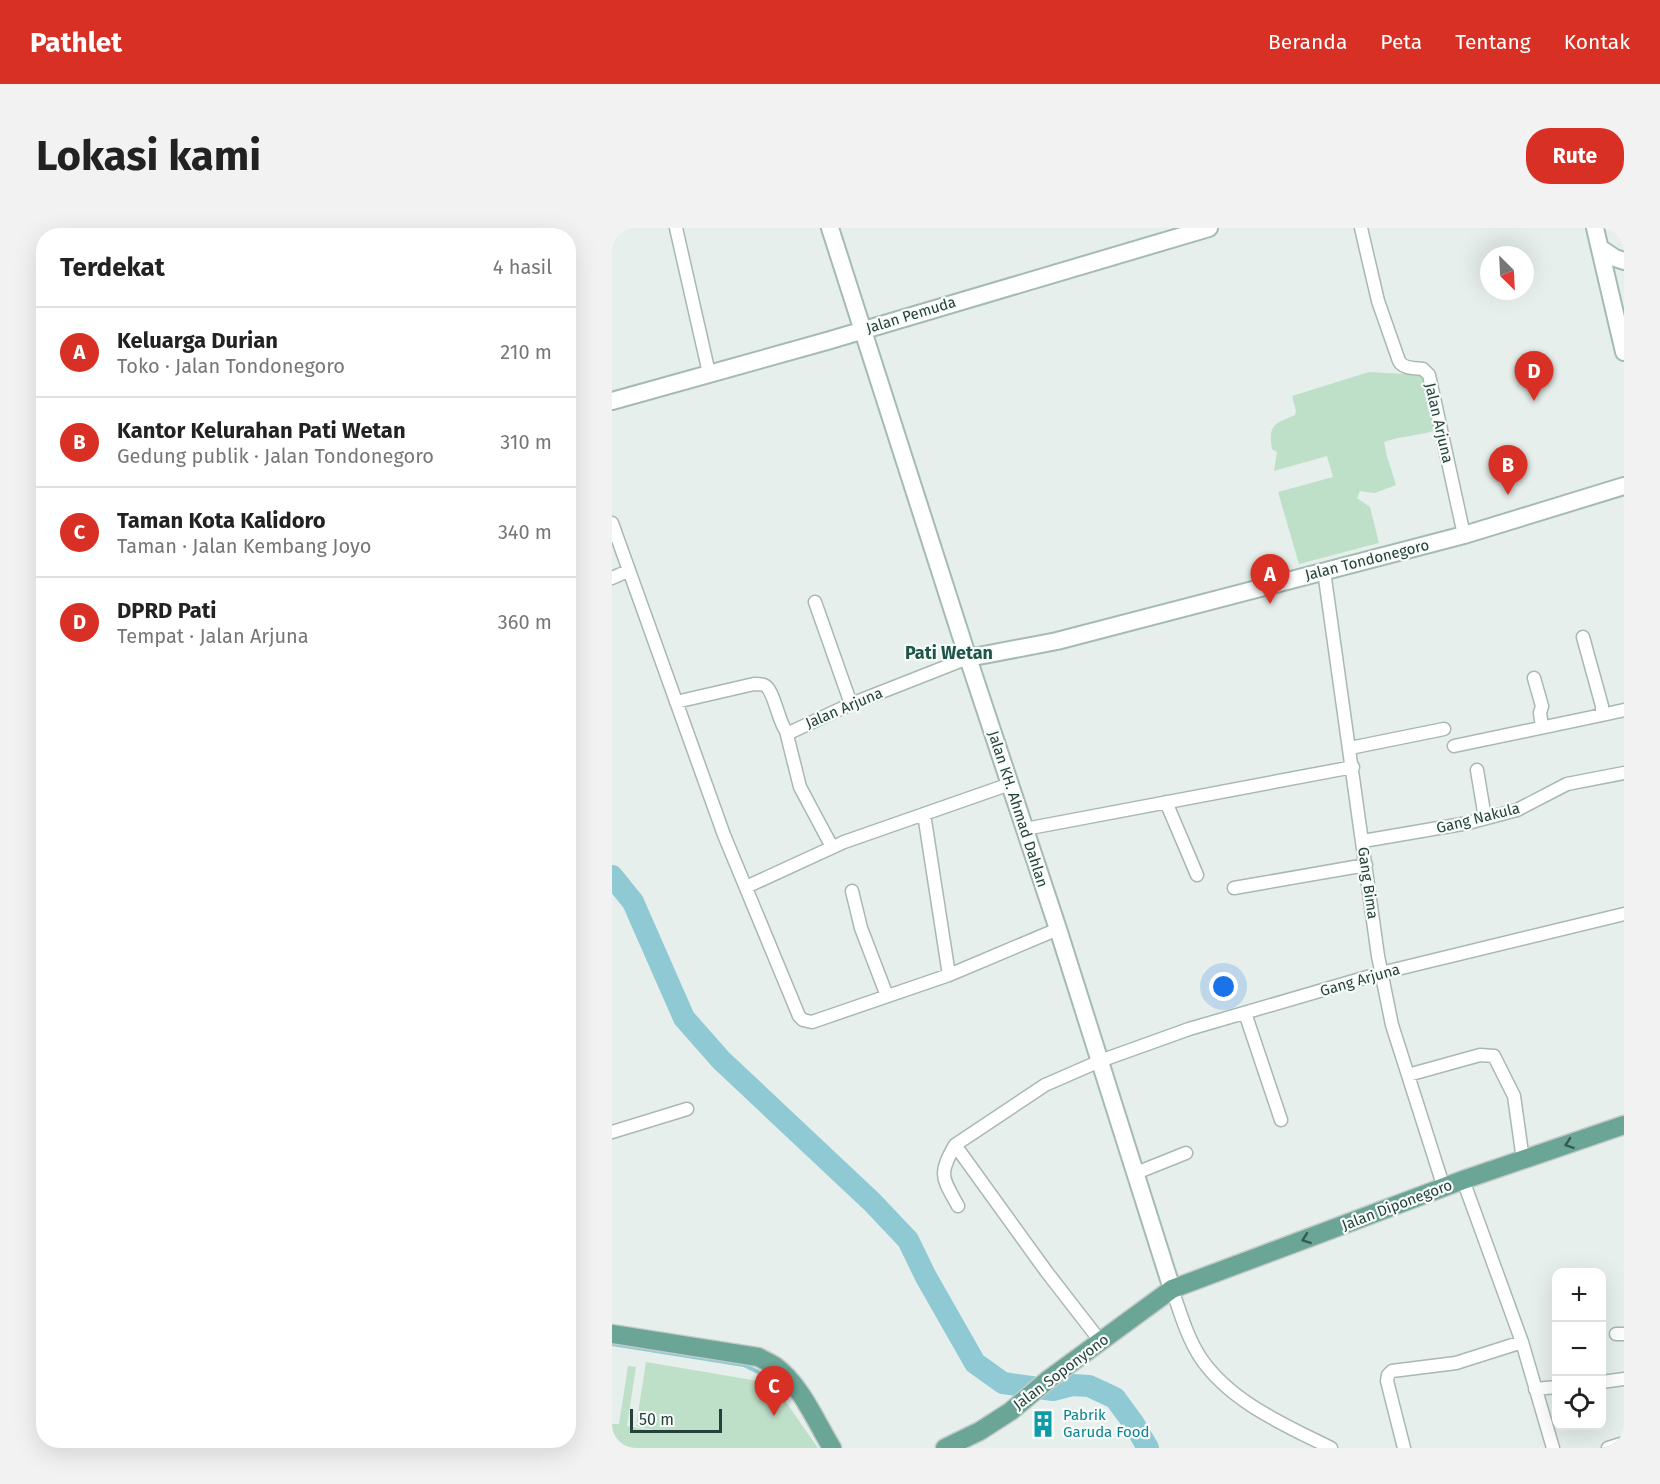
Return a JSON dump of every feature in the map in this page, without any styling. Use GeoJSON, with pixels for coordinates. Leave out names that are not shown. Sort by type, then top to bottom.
{"type":"FeatureCollection","features":[{"type":"Feature","properties":{"kind":"main road","name":"Jalan Diponegoro"},"geometry":{"type":"LineString","coordinates":[[1172,1289],[1463,1180],[1624,1125]]}},
{"type":"Feature","properties":{"kind":"main road","name":"Jalan Soponyono"},"geometry":{"type":"LineString","coordinates":[[945,1448],[980,1431],[1011,1411],[1049,1379],[1172,1289]]}},
{"type":"Feature","properties":{"kind":"main road"},"geometry":{"type":"LineString","coordinates":[[612,1334],[758,1358],[776,1367],[802,1397],[832,1448]]}},
{"type":"Feature","properties":{"kind":"street"},"geometry":{"type":"LineString","coordinates":[[676,228],[709,373]]}},
{"type":"Feature","properties":{"kind":"street","name":"Jalan KH. Ahmad Dahlan"},"geometry":{"type":"LineString","coordinates":[[830,228],[1101,1061],[1172,1289]]}},
{"type":"Feature","properties":{"kind":"street","name":"Jalan Pemuda"},"geometry":{"type":"LineString","coordinates":[[612,401],[1209,228]]}},
{"type":"Feature","properties":{"kind":"street","name":"Jalan Arjuna"},"geometry":{"type":"LineString","coordinates":[[1361,228],[1378,301],[1399,360],[1406,366],[1423,369],[1428,375],[1464,535]]}},
{"type":"Feature","properties":{"kind":"street"},"geometry":{"type":"LineString","coordinates":[[1595,228],[1624,352]]}},
{"type":"Feature","properties":{"kind":"street"},"geometry":{"type":"LineString","coordinates":[[1600,248],[1624,261]]}},
{"type":"Feature","properties":{"kind":"street"},"geometry":{"type":"LineString","coordinates":[[1615,309],[1618,296],[1624,288]]}},
{"type":"Feature","properties":{"kind":"street","name":"Jalan Tondonegoro"},"geometry":{"type":"LineString","coordinates":[[968,658],[1057,641],[1464,535],[1624,486]]}},
{"type":"Feature","properties":{"kind":"street"},"geometry":{"type":"LineString","coordinates":[[612,523],[724,836],[799,1016],[803,1020],[812,1022],[949,975],[1058,929]]}},
{"type":"Feature","properties":{"kind":"street"},"geometry":{"type":"LineString","coordinates":[[612,578],[628,571]]}},
{"type":"Feature","properties":{"kind":"street","name":"Gang Bima"},"geometry":{"type":"LineString","coordinates":[[1324,571],[1381,973],[1392,1025],[1444,1188]]}},
{"type":"Feature","properties":{"kind":"street"},"geometry":{"type":"LineString","coordinates":[[815,602],[851,704]]}},
{"type":"Feature","properties":{"kind":"street"},"geometry":{"type":"LineString","coordinates":[[1584,637],[1602,706],[1602,715]]}},
{"type":"Feature","properties":{"kind":"street","name":"Jalan Arjuna"},"geometry":{"type":"LineString","coordinates":[[676,702],[753,684],[765,685],[770,690],[780,722],[786,731],[791,732],[851,704],[968,658]]}},
{"type":"Feature","properties":{"kind":"street"},"geometry":{"type":"LineString","coordinates":[[1534,678],[1542,706],[1540,713],[1542,727]]}},
{"type":"Feature","properties":{"kind":"street"},"geometry":{"type":"LineString","coordinates":[[1454,746],[1624,710]]}},
{"type":"Feature","properties":{"kind":"street"},"geometry":{"type":"LineString","coordinates":[[1350,748],[1444,729]]}},
{"type":"Feature","properties":{"kind":"street"},"geometry":{"type":"LineString","coordinates":[[786,731],[800,787],[832,847]]}},
{"type":"Feature","properties":{"kind":"street"},"geometry":{"type":"LineString","coordinates":[[1025,829],[1353,767]]}},
{"type":"Feature","properties":{"kind":"street"},"geometry":{"type":"LineString","coordinates":[[1476,771],[1485,818]]}},
{"type":"Feature","properties":{"kind":"street","name":"Gang Nakula"},"geometry":{"type":"LineString","coordinates":[[1363,841],[1517,810],[1567,784],[1624,773]]}},
{"type":"Feature","properties":{"kind":"street"},"geometry":{"type":"LineString","coordinates":[[746,887],[832,847],[1010,784]]}},
{"type":"Feature","properties":{"kind":"street"},"geometry":{"type":"LineString","coordinates":[[1166,802],[1197,875]]}},
{"type":"Feature","properties":{"kind":"street"},"geometry":{"type":"LineString","coordinates":[[924,814],[949,975]]}},
{"type":"Feature","properties":{"kind":"street"},"geometry":{"type":"LineString","coordinates":[[1234,888],[1366,865]]}},
{"type":"Feature","properties":{"kind":"street"},"geometry":{"type":"LineString","coordinates":[[852,891],[861,928],[887,996]]}},
{"type":"Feature","properties":{"kind":"street","name":"Gang Arjuna"},"geometry":{"type":"LineString","coordinates":[[955,1145],[1045,1085],[1101,1061],[1189,1029],[1381,973],[1624,914]]}},
{"type":"Feature","properties":{"kind":"street"},"geometry":{"type":"LineString","coordinates":[[1245,1013],[1281,1120]]}},
{"type":"Feature","properties":{"kind":"street"},"geometry":{"type":"LineString","coordinates":[[1408,1075],[1480,1055],[1494,1056],[1514,1096],[1523,1160]]}},
{"type":"Feature","properties":{"kind":"street"},"geometry":{"type":"LineString","coordinates":[[612,1132],[687,1109]]}},
{"type":"Feature","properties":{"kind":"street"},"geometry":{"type":"LineString","coordinates":[[958,1206],[943,1179],[944,1167],[955,1145],[1046,1271],[1101,1342]]}},
{"type":"Feature","properties":{"kind":"street"},"geometry":{"type":"LineString","coordinates":[[1136,1173],[1186,1153]]}},
{"type":"Feature","properties":{"kind":"street"},"geometry":{"type":"LineString","coordinates":[[1463,1180],[1522,1342],[1553,1448]]}},
{"type":"Feature","properties":{"kind":"street"},"geometry":{"type":"LineString","coordinates":[[1172,1289],[1199,1356],[1214,1374],[1229,1388],[1278,1422],[1326,1447]]}},
{"type":"Feature","properties":{"kind":"street"},"geometry":{"type":"LineString","coordinates":[[1404,1448],[1387,1381],[1392,1371],[1456,1363],[1522,1342]]}},
{"type":"Feature","properties":{"kind":"street"},"geometry":{"type":"LineString","coordinates":[[1606,1381],[1624,1379]]}},
{"type":"Feature","properties":{"kind":"street"},"geometry":{"type":"LineString","coordinates":[[1535,1389],[1552,1387]]}},
{"type":"Feature","properties":{"kind":"street"},"geometry":{"type":"LineString","coordinates":[[1608,1448],[1624,1443]]}},
{"type":"Feature","properties":{"kind":"green space"},"geometry":{"type":"Polygon","coordinates":[[[1369,372],[1423,375],[1433,431],[1384,442],[1396,485],[1375,493],[1360,491],[1357,498],[1370,507],[1379,543],[1299,564],[1278,492],[1333,477],[1327,456],[1274,471],[1277,452],[1272,449],[1272,430],[1277,423],[1295,415],[1292,396],[1369,372]]]}},
{"type":"Feature","properties":{"kind":"green space"},"geometry":{"type":"Polygon","coordinates":[[[646,1362],[758,1381],[767,1375],[818,1448],[612,1448],[612,1424],[619,1424],[628,1366],[636,1367],[627,1426],[661,1432],[636,1426],[646,1362]]]}},
{"type":"Feature","properties":{"kind":"waterway"},"geometry":{"type":"LineString","coordinates":[[612,876],[633,902],[684,1018],[721,1060],[872,1202],[908,1240],[926,1277],[975,1363],[1003,1383],[1053,1390],[1072,1385],[1089,1386],[1115,1398],[1148,1448]]}},
{"type":"Feature","properties":{"kind":"waterway"},"geometry":{"type":"LineString","coordinates":[[612,1344],[744,1365],[758,1372]]}},
{"type":"Feature","properties":{"kind":"place","name":"DPRD Pati"},"geometry":{"type":"Point","coordinates":[1534,401]}},
{"type":"Feature","properties":{"kind":"place","name":"Kantor Kelurahan Pati Wetan"},"geometry":{"type":"Point","coordinates":[1508,495]}},
{"type":"Feature","properties":{"kind":"place","name":"Keluarga Durian"},"geometry":{"type":"Point","coordinates":[1270,604]}},
{"type":"Feature","properties":{"kind":"place","name":"Taman Kota Kalidoro"},"geometry":{"type":"Point","coordinates":[774,1416]}},
{"type":"Feature","properties":{"kind":"place","name":"Pabrik Garuda Food"},"geometry":{"type":"Point","coordinates":[1043,1424]}},
{"type":"Feature","properties":{"kind":"district","name":"Pati Wetan"},"geometry":{"type":"Point","coordinates":[949,653]}}]}
